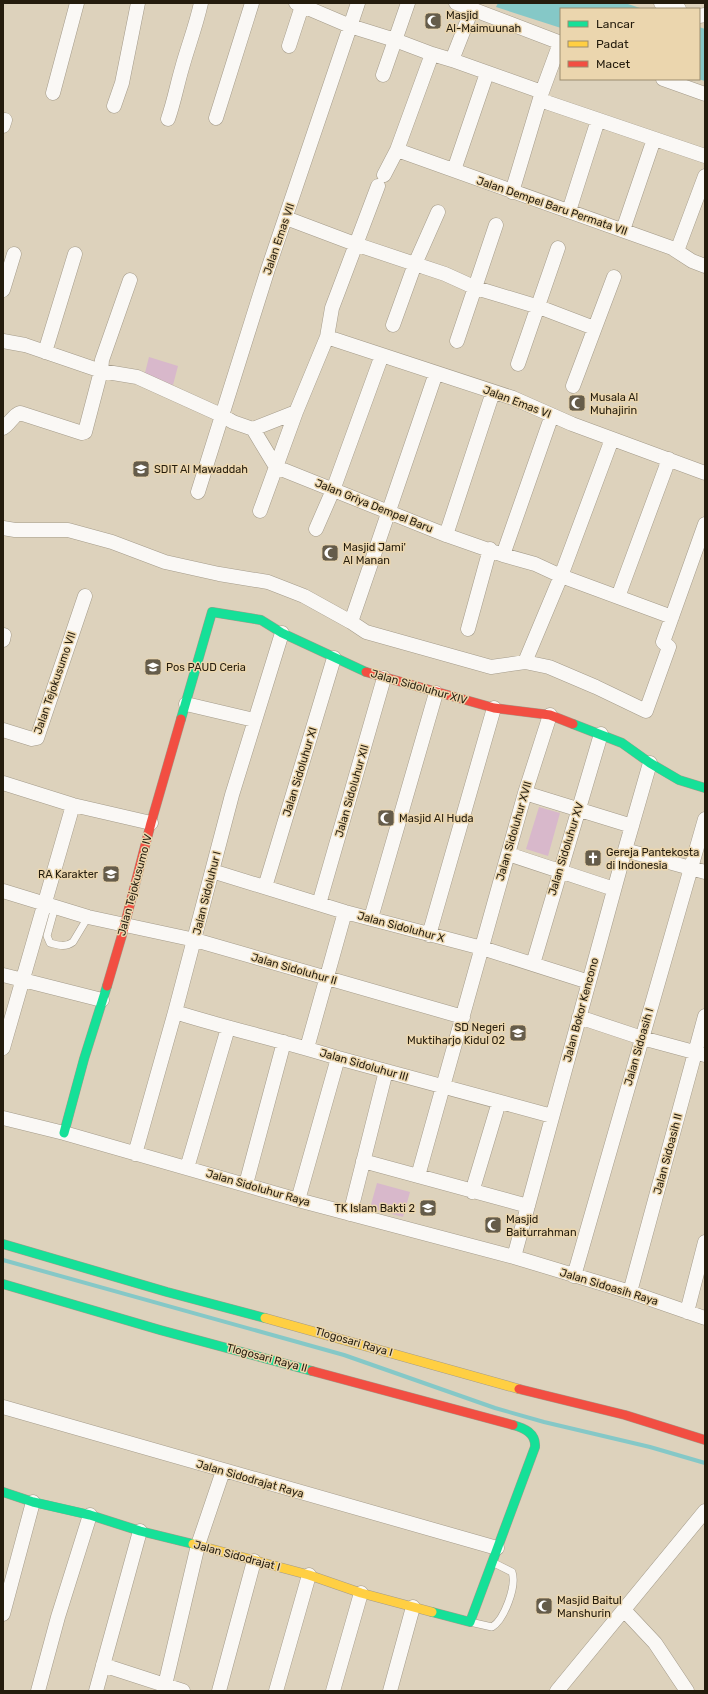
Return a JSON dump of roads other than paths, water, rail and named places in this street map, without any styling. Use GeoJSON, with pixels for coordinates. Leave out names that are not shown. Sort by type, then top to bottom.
{"type":"FeatureCollection","features":[{"type":"Feature","properties":{"kind":"street"},"geometry":{"type":"LineString","coordinates":[[53,93],[77,3]]}},
{"type":"Feature","properties":{"kind":"street"},"geometry":{"type":"LineString","coordinates":[[114,106],[122,83],[138,3]]}},
{"type":"Feature","properties":{"kind":"street"},"geometry":{"type":"LineString","coordinates":[[168,119],[176,97],[182,69],[195,30],[201,3]]}},
{"type":"Feature","properties":{"kind":"street"},"geometry":{"type":"LineString","coordinates":[[216,118],[252,3]]}},
{"type":"Feature","properties":{"kind":"street","name":"Jalan Emas VII"},"geometry":{"type":"LineString","coordinates":[[198,492],[221,415],[358,3]]}},
{"type":"Feature","properties":{"kind":"street"},"geometry":{"type":"LineString","coordinates":[[383,75],[408,3]]}},
{"type":"Feature","properties":{"kind":"street"},"geometry":{"type":"LineString","coordinates":[[456,3],[560,43]]}},
{"type":"Feature","properties":{"kind":"street"},"geometry":{"type":"LineString","coordinates":[[661,3],[676,8]]}},
{"type":"Feature","properties":{"kind":"street"},"geometry":{"type":"LineString","coordinates":[[289,46],[300,4],[350,26],[487,72],[598,120],[705,156]]}},
{"type":"Feature","properties":{"kind":"street"},"geometry":{"type":"LineString","coordinates":[[452,60],[472,8]]}},
{"type":"Feature","properties":{"kind":"street"},"geometry":{"type":"LineString","coordinates":[[512,192],[541,96],[560,46]]}},
{"type":"Feature","properties":{"kind":"street"},"geometry":{"type":"LineString","coordinates":[[260,511],[296,412],[327,337],[332,308],[355,244],[381,180],[397,150],[432,54]]}},
{"type":"Feature","properties":{"kind":"street"},"geometry":{"type":"LineString","coordinates":[[454,170],[487,72]]}},
{"type":"Feature","properties":{"kind":"street"},"geometry":{"type":"LineString","coordinates":[[666,80],[705,94]]}},
{"type":"Feature","properties":{"kind":"street"},"geometry":{"type":"LineString","coordinates":[[569,211],[598,120]]}},
{"type":"Feature","properties":{"kind":"street"},"geometry":{"type":"LineString","coordinates":[[623,230],[654,139]]}},
{"type":"Feature","properties":{"kind":"street","name":"Jalan Dempel Baru Permata VII"},"geometry":{"type":"LineString","coordinates":[[397,150],[512,192],[623,230],[677,251],[692,261],[705,266]]}},
{"type":"Feature","properties":{"kind":"street"},"geometry":{"type":"LineString","coordinates":[[677,251],[705,176]]}},
{"type":"Feature","properties":{"kind":"street"},"geometry":{"type":"LineString","coordinates":[[393,325],[415,264],[438,212]]}},
{"type":"Feature","properties":{"kind":"street"},"geometry":{"type":"LineString","coordinates":[[286,218],[355,244],[445,274],[476,288],[538,307],[594,328]]}},
{"type":"Feature","properties":{"kind":"street"},"geometry":{"type":"LineString","coordinates":[[457,341],[496,225]]}},
{"type":"Feature","properties":{"kind":"street"},"geometry":{"type":"LineString","coordinates":[[518,364],[558,248]]}},
{"type":"Feature","properties":{"kind":"street"},"geometry":{"type":"LineString","coordinates":[[3,290],[14,254]]}},
{"type":"Feature","properties":{"kind":"street"},"geometry":{"type":"LineString","coordinates":[[45,352],[75,254]]}},
{"type":"Feature","properties":{"kind":"street"},"geometry":{"type":"LineString","coordinates":[[573,386],[614,277]]}},
{"type":"Feature","properties":{"kind":"street"},"geometry":{"type":"LineString","coordinates":[[3,428],[8,426],[20,412],[82,433],[85,432],[101,371],[102,360],[130,280]]}},
{"type":"Feature","properties":{"kind":"street","name":"Jalan Emas VI"},"geometry":{"type":"LineString","coordinates":[[327,337],[513,398],[612,439],[705,473]]}},
{"type":"Feature","properties":{"kind":"street"},"geometry":{"type":"LineString","coordinates":[[3,340],[25,345],[101,371],[138,377],[233,422],[253,429],[276,467]]}},
{"type":"Feature","properties":{"kind":"street"},"geometry":{"type":"LineString","coordinates":[[316,529],[333,490],[382,355]]}},
{"type":"Feature","properties":{"kind":"street"},"geometry":{"type":"LineString","coordinates":[[351,622],[436,373]]}},
{"type":"Feature","properties":{"kind":"street"},"geometry":{"type":"LineString","coordinates":[[446,535],[493,392]]}},
{"type":"Feature","properties":{"kind":"street"},"geometry":{"type":"LineString","coordinates":[[253,429],[296,412]]}},
{"type":"Feature","properties":{"kind":"street"},"geometry":{"type":"LineString","coordinates":[[503,555],[552,414]]}},
{"type":"Feature","properties":{"kind":"street"},"geometry":{"type":"LineString","coordinates":[[525,662],[561,576],[612,439]]}},
{"type":"Feature","properties":{"kind":"street"},"geometry":{"type":"LineString","coordinates":[[618,597],[669,459]]}},
{"type":"Feature","properties":{"kind":"street","name":"Jalan Griya Dempel Baru"},"geometry":{"type":"LineString","coordinates":[[276,467],[446,535],[490,549],[503,555],[535,564],[561,576],[672,616]]}},
{"type":"Feature","properties":{"kind":"street"},"geometry":{"type":"LineString","coordinates":[[3,528],[16,530],[68,530],[112,542],[165,562],[219,574],[268,582],[291,590],[351,622],[366,632],[491,667],[525,662],[549,667],[596,686],[646,711],[669,647],[663,642],[705,524]]}},
{"type":"Feature","properties":{"kind":"street"},"geometry":{"type":"LineString","coordinates":[[468,629],[490,549]]}},
{"type":"Feature","properties":{"kind":"street","name":"Jalan Tejokusumo VII"},"geometry":{"type":"LineString","coordinates":[[3,731],[32,739],[37,738],[85,596]]}},
{"type":"Feature","properties":{"kind":"street","name":"Jalan Sidoluhur XIV"},"geometry":{"type":"LineString","coordinates":[[204,635],[212,612],[260,620],[282,633],[362,671],[436,693],[494,708],[550,716],[601,734],[622,743],[650,763],[679,780],[705,788]]}},
{"type":"Feature","properties":{"kind":"street","name":"Jalan Sidoluhur I"},"geometry":{"type":"LineString","coordinates":[[136,1154],[176,1012],[212,871],[254,720],[282,633]]}},
{"type":"Feature","properties":{"kind":"street","name":"Jalan Tejokusumo IV"},"geometry":{"type":"LineString","coordinates":[[64,1133],[125,925],[151,823],[186,704],[204,635]]}},
{"type":"Feature","properties":{"kind":"street","name":"Jalan Sidoluhur XI"},"geometry":{"type":"LineString","coordinates":[[265,887],[334,658]]}},
{"type":"Feature","properties":{"kind":"street","name":"Jalan Sidoluhur XII"},"geometry":{"type":"LineString","coordinates":[[319,904],[384,678]]}},
{"type":"Feature","properties":{"kind":"street"},"geometry":{"type":"LineString","coordinates":[[372,918],[436,693]]}},
{"type":"Feature","properties":{"kind":"street"},"geometry":{"type":"LineString","coordinates":[[186,704],[254,720]]}},
{"type":"Feature","properties":{"kind":"street"},"geometry":{"type":"LineString","coordinates":[[429,935],[494,708]]}},
{"type":"Feature","properties":{"kind":"street","name":"Jalan Sidoluhur XVII"},"geometry":{"type":"LineString","coordinates":[[418,1176],[525,792],[550,716]]}},
{"type":"Feature","properties":{"kind":"street","name":"Jalan Sidoluhur XV"},"geometry":{"type":"LineString","coordinates":[[532,964],[601,734]]}},
{"type":"Feature","properties":{"kind":"street","name":"Jalan Bokor Kencono"},"geometry":{"type":"LineString","coordinates":[[514,1258],[614,889],[650,763]]}},
{"type":"Feature","properties":{"kind":"street"},"geometry":{"type":"LineString","coordinates":[[3,783],[73,805],[151,823]]}},
{"type":"Feature","properties":{"kind":"street"},"geometry":{"type":"LineString","coordinates":[[525,792],[632,826]]}},
{"type":"Feature","properties":{"kind":"street"},"geometry":{"type":"LineString","coordinates":[[3,1048],[23,980],[50,905],[73,805]]}},
{"type":"Feature","properties":{"kind":"street","name":"Jalan Sidoasih I"},"geometry":{"type":"LineString","coordinates":[[574,1276],[705,819]]}},
{"type":"Feature","properties":{"kind":"street"},"geometry":{"type":"LineString","coordinates":[[625,850],[705,872]]}},
{"type":"Feature","properties":{"kind":"street"},"geometry":{"type":"LineString","coordinates":[[508,854],[614,889]]}},
{"type":"Feature","properties":{"kind":"street","name":"Jalan Sidoluhur X"},"geometry":{"type":"LineString","coordinates":[[212,871],[345,912],[482,948],[589,982]]}},
{"type":"Feature","properties":{"kind":"street","name":"Jalan Sidoluhur II"},"geometry":{"type":"LineString","coordinates":[[3,891],[88,917],[195,940],[463,1017]]}},
{"type":"Feature","properties":{"kind":"street"},"geometry":{"type":"LineString","coordinates":[[307,1048],[345,912]]}},
{"type":"Feature","properties":{"kind":"street"},"geometry":{"type":"LineString","coordinates":[[3,974],[102,1000]]}},
{"type":"Feature","properties":{"kind":"street","name":"Jalan Sidoluhur III"},"geometry":{"type":"LineString","coordinates":[[176,1012],[228,1028],[307,1048],[338,1058],[552,1116]]}},
{"type":"Feature","properties":{"kind":"street","name":"Jalan Sidoasih II"},"geometry":{"type":"LineString","coordinates":[[630,1292],[700,1053],[705,1016]]}},
{"type":"Feature","properties":{"kind":"street"},"geometry":{"type":"LineString","coordinates":[[579,1017],[642,1038],[700,1053]]}},
{"type":"Feature","properties":{"kind":"street"},"geometry":{"type":"LineString","coordinates":[[187,1168],[228,1028]]}},
{"type":"Feature","properties":{"kind":"street"},"geometry":{"type":"LineString","coordinates":[[246,1184],[284,1042]]}},
{"type":"Feature","properties":{"kind":"street"},"geometry":{"type":"LineString","coordinates":[[298,1200],[338,1058]]}},
{"type":"Feature","properties":{"kind":"street"},"geometry":{"type":"LineString","coordinates":[[350,1214],[386,1071]]}},
{"type":"Feature","properties":{"kind":"street"},"geometry":{"type":"LineString","coordinates":[[472,1192],[499,1102]]}},
{"type":"Feature","properties":{"kind":"street","name":"Jalan Sidoluhur Raya"},"geometry":{"type":"LineString","coordinates":[[3,1118],[64,1133],[298,1200],[514,1258]]}},
{"type":"Feature","properties":{"kind":"street"},"geometry":{"type":"LineString","coordinates":[[363,1161],[472,1192],[528,1206]]}},
{"type":"Feature","properties":{"kind":"street"},"geometry":{"type":"LineString","coordinates":[[687,1312],[705,1242]]}},
{"type":"Feature","properties":{"kind":"street","name":"Tlogosari Raya I"},"geometry":{"type":"LineString","coordinates":[[3,1244],[167,1292],[312,1330],[505,1386],[625,1415],[705,1440]]}},
{"type":"Feature","properties":{"kind":"street","name":"Jalan Sidoasih Raya"},"geometry":{"type":"LineString","coordinates":[[514,1258],[630,1292],[705,1318]]}},
{"type":"Feature","properties":{"kind":"street","name":"Tlogosari Raya II"},"geometry":{"type":"LineString","coordinates":[[3,1284],[160,1330],[501,1421],[522,1428],[531,1433],[535,1442],[531,1459],[496,1548]]}},
{"type":"Feature","properties":{"kind":"street","name":"Jalan Sidodrajat Raya"},"geometry":{"type":"LineString","coordinates":[[3,1407],[222,1471],[496,1548]]}},
{"type":"Feature","properties":{"kind":"street"},"geometry":{"type":"LineString","coordinates":[[165,1685],[198,1545],[222,1471]]}},
{"type":"Feature","properties":{"kind":"street","name":"Jalan Sidodrajat I"},"geometry":{"type":"LineString","coordinates":[[3,1492],[33,1502],[90,1515],[140,1532],[198,1545],[309,1575],[361,1593],[470,1622]]}},
{"type":"Feature","properties":{"kind":"street"},"geometry":{"type":"LineString","coordinates":[[3,1614],[33,1502]]}},
{"type":"Feature","properties":{"kind":"street"},"geometry":{"type":"LineString","coordinates":[[557,1691],[705,1511]]}},
{"type":"Feature","properties":{"kind":"street"},"geometry":{"type":"LineString","coordinates":[[38,1691],[58,1617],[90,1515]]}},
{"type":"Feature","properties":{"kind":"street"},"geometry":{"type":"LineString","coordinates":[[96,1691],[140,1532]]}},
{"type":"Feature","properties":{"kind":"street"},"geometry":{"type":"LineString","coordinates":[[470,1622],[496,1548]]}},
{"type":"Feature","properties":{"kind":"street"},"geometry":{"type":"LineString","coordinates":[[219,1691],[254,1561]]}},
{"type":"Feature","properties":{"kind":"street"},"geometry":{"type":"LineString","coordinates":[[276,1691],[309,1575]]}},
{"type":"Feature","properties":{"kind":"street"},"geometry":{"type":"LineString","coordinates":[[334,1691],[361,1593]]}},
{"type":"Feature","properties":{"kind":"street"},"geometry":{"type":"LineString","coordinates":[[390,1691],[413,1607]]}},
{"type":"Feature","properties":{"kind":"street"},"geometry":{"type":"LineString","coordinates":[[624,1610],[655,1642],[687,1691]]}},
{"type":"Feature","properties":{"kind":"street"},"geometry":{"type":"LineString","coordinates":[[103,1665],[183,1691]]}},
{"type":"Feature","properties":{"kind":"lane"},"geometry":{"type":"LineString","coordinates":[[50,905],[47,936],[50,943],[62,947],[73,942],[88,917]]}},
{"type":"Feature","properties":{"kind":"lane"},"geometry":{"type":"LineString","coordinates":[[470,1622],[492,1627],[499,1620],[508,1603],[514,1583],[512,1572],[509,1569],[492,1562]]}},
{"type":"Feature","properties":{"kind":"water"},"geometry":{"type":"Polygon","coordinates":[[[498,3],[625,3],[640,8],[560,8],[560,28],[496,7],[498,3]]]}},
{"type":"Feature","properties":{"kind":"water"},"geometry":{"type":"Polygon","coordinates":[[[700,27],[705,29],[705,81],[700,80],[700,27]]]}},
{"type":"Feature","properties":{"kind":"waterway"},"geometry":{"type":"LineString","coordinates":[[3,1260],[344,1355],[495,1408],[544,1422],[650,1447],[705,1463]]}},
{"type":"Feature","properties":{"kind":"place","name":"Masjid Al-Maimuunah"},"geometry":{"type":"Point","coordinates":[433,21]}},
{"type":"Feature","properties":{"kind":"place","name":"Musala Al Muhajirin"},"geometry":{"type":"Point","coordinates":[577,403]}},
{"type":"Feature","properties":{"kind":"place","name":"SDIT Al Mawaddah"},"geometry":{"type":"Point","coordinates":[141,469]}},
{"type":"Feature","properties":{"kind":"place","name":"Masjid Jami' Al Manan"},"geometry":{"type":"Point","coordinates":[330,553]}},
{"type":"Feature","properties":{"kind":"place","name":"Pos PAUD Ceria"},"geometry":{"type":"Point","coordinates":[153,667]}},
{"type":"Feature","properties":{"kind":"place","name":"Masjid Al Huda"},"geometry":{"type":"Point","coordinates":[386,818]}},
{"type":"Feature","properties":{"kind":"place","name":"Gereja Pantekosta di Indonesia"},"geometry":{"type":"Point","coordinates":[593,858]}},
{"type":"Feature","properties":{"kind":"place","name":"RA Karakter"},"geometry":{"type":"Point","coordinates":[111,874]}},
{"type":"Feature","properties":{"kind":"place","name":"SD Negeri Muktiharjo Kidul 02"},"geometry":{"type":"Point","coordinates":[518,1033]}},
{"type":"Feature","properties":{"kind":"place","name":"TK Islam Bakti 2"},"geometry":{"type":"Point","coordinates":[428,1208]}},
{"type":"Feature","properties":{"kind":"place","name":"Masjid Baiturrahman"},"geometry":{"type":"Point","coordinates":[493,1225]}},
{"type":"Feature","properties":{"kind":"place","name":"Masjid Baitul Manshurin"},"geometry":{"type":"Point","coordinates":[544,1606]}}]}
